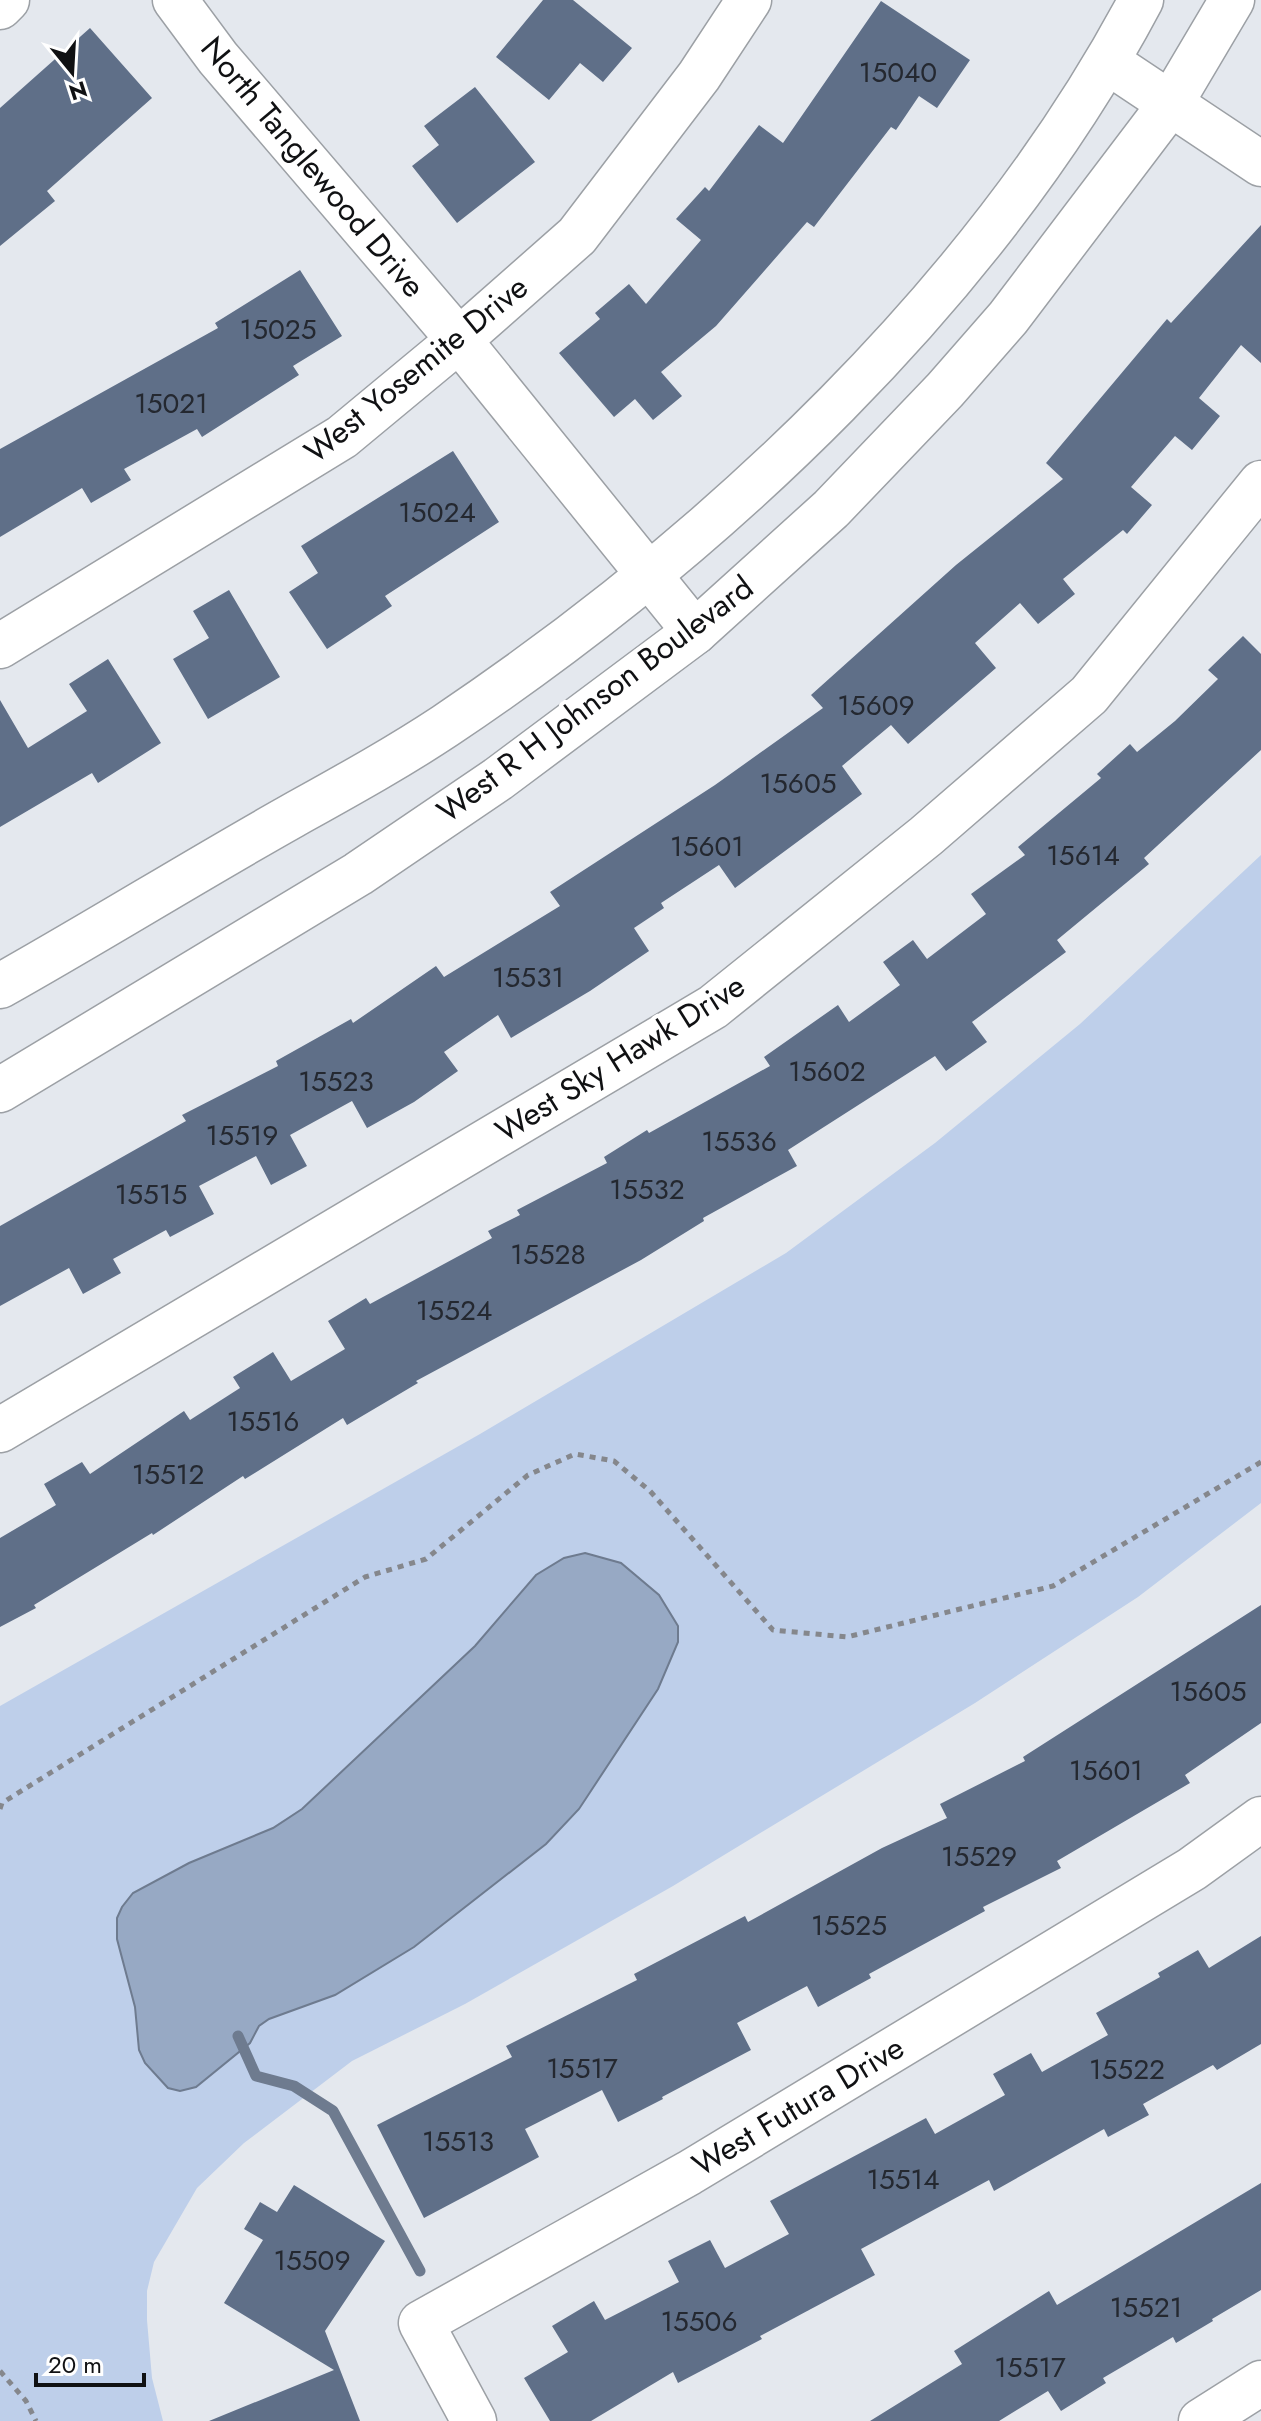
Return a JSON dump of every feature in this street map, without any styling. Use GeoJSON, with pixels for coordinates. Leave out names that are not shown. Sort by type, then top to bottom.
{"type":"FeatureCollection","features":[{"type":"Feature","properties":{"kind":"street"},"geometry":{"type":"LineString","coordinates":[[0,7],[7,0]]}},
{"type":"Feature","properties":{"kind":"street","name":"North Tanglewood Drive"},"geometry":{"type":"LineString","coordinates":[[175,0],[218,58],[459,340],[695,632]]}},
{"type":"Feature","properties":{"kind":"street","name":"West Yosemite Drive"},"geometry":{"type":"LineString","coordinates":[[0,646],[342,437],[459,340],[577,236],[699,76],[749,0]]}},
{"type":"Feature","properties":{"kind":"street","name":"West R H Johnson Boulevard"},"geometry":{"type":"LineString","coordinates":[[0,986],[366,776],[546,655],[647,575],[807,433],[1009,209],[1108,62],[1141,0]]}},
{"type":"Feature","properties":{"kind":"street","name":"West R H Johnson Boulevard"},"geometry":{"type":"LineString","coordinates":[[0,1090],[358,874],[498,779],[695,632],[831,509],[945,390],[1017,306],[1171,103],[1232,0]]}},
{"type":"Feature","properties":{"kind":"street"},"geometry":{"type":"LineString","coordinates":[[1108,62],[1261,164]]}},
{"type":"Feature","properties":{"kind":"street","name":"West Sky Hawk Drive"},"geometry":{"type":"LineString","coordinates":[[0,1430],[713,1007],[926,836],[1089,695],[1261,483]]}},
{"type":"Feature","properties":{"kind":"street","name":"West Futura Drive"},"geometry":{"type":"LineString","coordinates":[[474,2421],[421,2323],[689,2173],[1192,1869],[1261,1819]]}},
{"type":"Feature","properties":{"kind":"street"},"geometry":{"type":"LineString","coordinates":[[1201,2421],[1261,2383]]}},
{"type":"Feature","properties":{"kind":"path"},"geometry":{"type":"LineString","coordinates":[[0,1809],[2,1803],[365,1577],[426,1559],[528,1475],[575,1454],[614,1461],[650,1491],[773,1630],[847,1637],[1053,1586],[1261,1462]]}},
{"type":"Feature","properties":{"kind":"path"},"geometry":{"type":"LineString","coordinates":[[0,2371],[26,2401],[36,2421]]}},
{"type":"Feature","properties":{"kind":"shaded area"},"geometry":{"type":"Polygon","coordinates":[[[1261,855],[1261,1503],[1138,1597],[975,1703],[673,1886],[465,2004],[352,2061],[244,2143],[197,2188],[154,2262],[147,2291],[147,2320],[152,2378],[163,2421],[0,2421],[0,1706],[480,1434],[786,1253],[935,1143],[1080,1024],[1261,855]]]}},
{"type":"Feature","properties":{"kind":"shaded area"},"geometry":{"type":"Polygon","coordinates":[[[585,1553],[621,1563],[659,1595],[678,1626],[678,1642],[658,1689],[579,1809],[546,1844],[414,1947],[335,1995],[269,2019],[259,2026],[250,2043],[196,2087],[180,2091],[168,2088],[145,2063],[139,2050],[135,2007],[117,1939],[117,1918],[122,1907],[133,1893],[189,1863],[273,1828],[302,1809],[475,1646],[536,1575],[564,1558],[585,1553]]]}},
{"type":"Feature","properties":{"kind":"building"},"geometry":{"type":"Polygon","coordinates":[[[543,0],[573,0],[632,48],[603,82],[580,63],[549,100],[496,57],[543,0]]]}},
{"type":"Feature","properties":{"kind":"building"},"geometry":{"type":"Polygon","coordinates":[[[881,1],[970,60],[937,108],[919,96],[896,130],[891,127],[814,227],[807,222],[716,326],[661,372],[682,396],[653,420],[635,399],[614,417],[559,353],[600,319],[595,313],[629,284],[646,304],[701,240],[676,219],[705,187],[709,191],[759,125],[783,143],[881,1]]]}},
{"type":"Feature","properties":{"kind":"building"},"geometry":{"type":"Polygon","coordinates":[[[90,28],[152,98],[47,191],[55,201],[0,246],[0,108],[90,28]]]}},
{"type":"Feature","properties":{"kind":"building"},"geometry":{"type":"Polygon","coordinates":[[[475,87],[535,162],[457,223],[412,166],[439,145],[424,126],[475,87]]]}},
{"type":"Feature","properties":{"kind":"building"},"geometry":{"type":"Polygon","coordinates":[[[1261,225],[1261,363],[1241,345],[1199,398],[1220,416],[1192,450],[1175,436],[1131,487],[1152,505],[1127,534],[1123,530],[1063,579],[1075,594],[1038,624],[1020,603],[975,643],[996,668],[908,744],[891,725],[842,766],[862,794],[735,888],[719,865],[661,903],[664,908],[634,928],[649,951],[590,991],[511,1038],[498,1015],[444,1052],[458,1071],[414,1102],[367,1128],[352,1101],[290,1135],[307,1166],[271,1185],[256,1156],[199,1186],[214,1214],[170,1237],[166,1230],[113,1259],[121,1273],[83,1294],[69,1268],[0,1306],[0,1226],[186,1121],[182,1115],[278,1066],[276,1061],[351,1019],[353,1023],[436,966],[444,977],[560,906],[550,892],[715,785],[823,708],[811,695],[956,565],[1063,479],[1046,463],[1167,319],[1171,323],[1261,225]]]}},
{"type":"Feature","properties":{"kind":"building"},"geometry":{"type":"Polygon","coordinates":[[[300,270],[342,336],[293,366],[299,375],[202,437],[197,429],[124,469],[131,480],[91,503],[82,488],[0,537],[0,449],[218,328],[215,323],[300,270]]]}},
{"type":"Feature","properties":{"kind":"building"},"geometry":{"type":"Polygon","coordinates":[[[453,451],[499,522],[385,596],[392,606],[327,649],[289,592],[318,573],[301,546],[453,451]]]}},
{"type":"Feature","properties":{"kind":"building"},"geometry":{"type":"Polygon","coordinates":[[[229,590],[280,677],[208,719],[173,659],[209,638],[193,611],[229,590]]]}},
{"type":"Feature","properties":{"kind":"building"},"geometry":{"type":"Polygon","coordinates":[[[1243,636],[1261,654],[1261,750],[1144,858],[1149,864],[1057,940],[1066,952],[972,1022],[987,1042],[946,1071],[935,1056],[788,1150],[797,1166],[703,1218],[704,1221],[641,1260],[416,1381],[418,1383],[347,1425],[343,1418],[34,1605],[36,1608],[0,1627],[0,1538],[56,1505],[44,1484],[82,1462],[90,1474],[184,1411],[190,1420],[240,1388],[233,1377],[273,1352],[291,1381],[345,1349],[328,1321],[366,1298],[370,1304],[492,1238],[488,1231],[520,1215],[517,1210],[607,1163],[604,1157],[647,1130],[649,1133],[770,1066],[764,1057],[838,1005],[849,1022],[900,985],[883,962],[913,940],[927,959],[986,914],[971,894],[1025,855],[1018,847],[1101,778],[1097,774],[1130,744],[1137,752],[1175,721],[1218,679],[1208,670],[1243,636]]]}},
{"type":"Feature","properties":{"kind":"building"},"geometry":{"type":"Polygon","coordinates":[[[108,659],[161,743],[98,783],[92,773],[0,827],[0,700],[28,748],[87,711],[69,684],[108,659]]]}},
{"type":"Feature","properties":{"kind":"building"},"geometry":{"type":"Polygon","coordinates":[[[1261,1605],[1261,1723],[1185,1775],[1190,1783],[1057,1861],[1061,1868],[983,1907],[985,1911],[869,1974],[871,1978],[818,2007],[807,1986],[737,2023],[751,2050],[663,2099],[618,2122],[602,2090],[525,2129],[539,2157],[424,2218],[377,2125],[512,2057],[506,2046],[637,1980],[634,1974],[745,1916],[748,1922],[882,1848],[947,1818],[940,1804],[1025,1761],[1023,1757],[1261,1605]]]}},
{"type":"Feature","properties":{"kind":"building"},"geometry":{"type":"Polygon","coordinates":[[[1261,1936],[1261,2044],[1217,2070],[1213,2065],[1143,2104],[1149,2115],[1108,2137],[1104,2129],[994,2191],[989,2180],[861,2249],[875,2275],[760,2336],[762,2339],[678,2383],[673,2372],[591,2421],[550,2421],[524,2378],[568,2352],[552,2326],[594,2301],[605,2320],[679,2282],[668,2261],[710,2240],[725,2268],[789,2234],[770,2201],[926,2118],[935,2134],[1005,2095],[993,2074],[1031,2053],[1042,2072],[1108,2035],[1096,2013],[1160,1977],[1158,1973],[1198,1950],[1209,1968],[1261,1936]]]}},
{"type":"Feature","properties":{"kind":"building"},"geometry":{"type":"Polygon","coordinates":[[[1261,2183],[1261,2290],[1213,2321],[1176,2343],[1173,2337],[1103,2378],[1106,2383],[1061,2411],[1048,2391],[999,2421],[870,2421],[962,2364],[954,2351],[1049,2291],[1057,2305],[1261,2183]]]}},
{"type":"Feature","properties":{"kind":"building"},"geometry":{"type":"Polygon","coordinates":[[[294,2185],[385,2241],[325,2331],[360,2421],[209,2421],[334,2370],[224,2303],[263,2240],[244,2229],[260,2202],[277,2212],[294,2185]]]}},
{"type":"Feature","properties":{"kind":"waterway"},"geometry":{"type":"LineString","coordinates":[[238,2036],[256,2076],[294,2086],[333,2111],[420,2271]]}}]}
